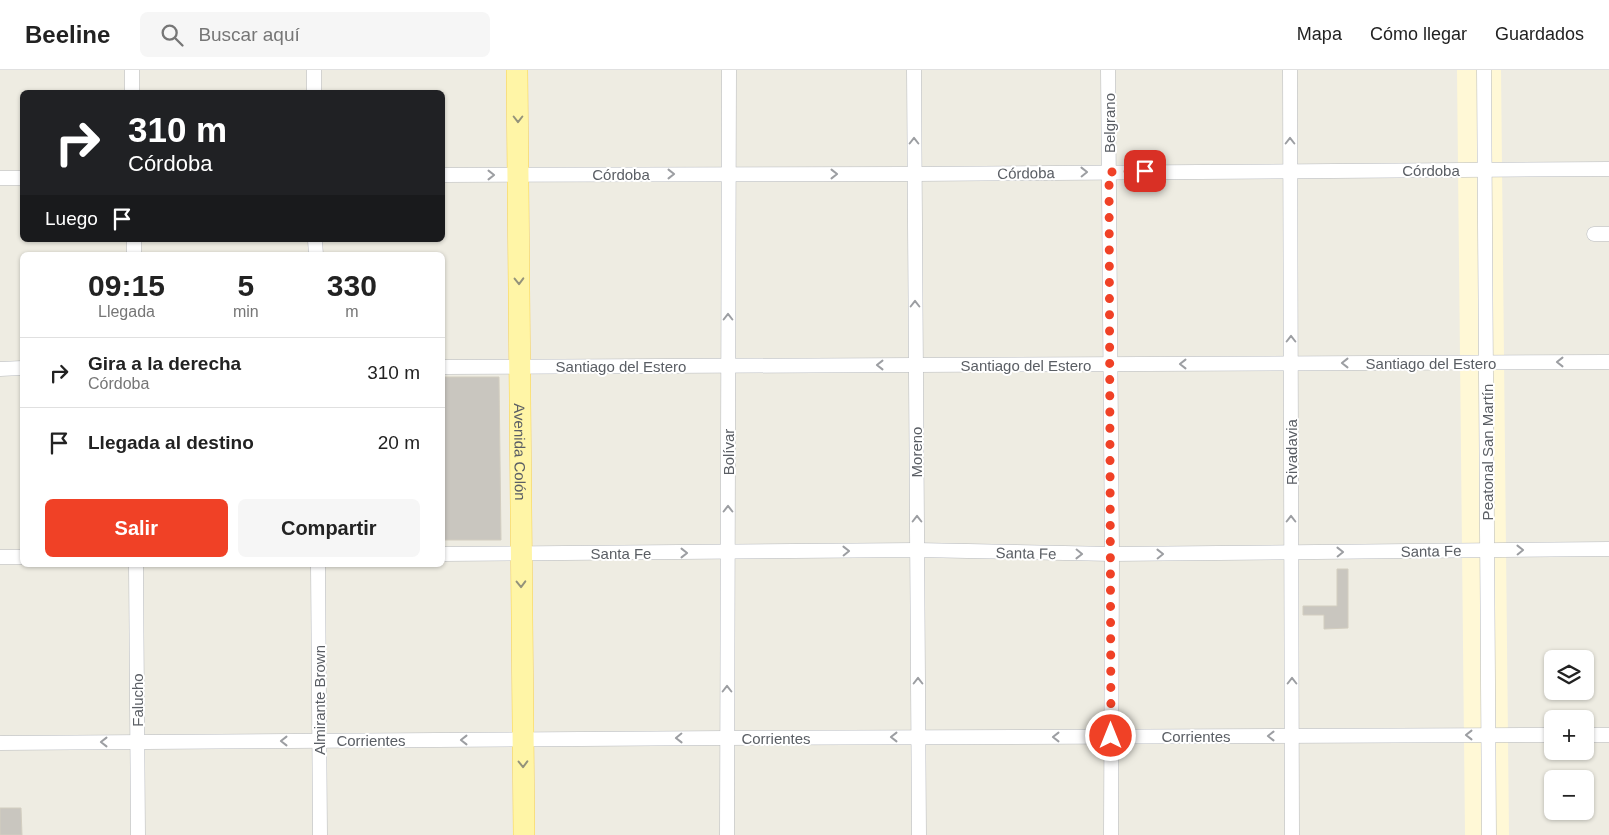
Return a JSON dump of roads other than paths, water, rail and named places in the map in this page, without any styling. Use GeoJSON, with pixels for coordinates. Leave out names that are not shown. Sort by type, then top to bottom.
{"type":"FeatureCollection","features":[{"type":"Feature","properties":{"kind":"main road","name":"Avenida Colón"},"geometry":{"type":"LineString","coordinates":[[517,70],[524,835]]}},
{"type":"Feature","properties":{"kind":"street"},"geometry":{"type":"LineString","coordinates":[[132,70],[132,90]]}},
{"type":"Feature","properties":{"kind":"street"},"geometry":{"type":"LineString","coordinates":[[314,70],[314,90]]}},
{"type":"Feature","properties":{"kind":"street","name":"Bolívar"},"geometry":{"type":"LineString","coordinates":[[727,835],[729,70]]}},
{"type":"Feature","properties":{"kind":"street","name":"Moreno"},"geometry":{"type":"LineString","coordinates":[[914,70],[919,835]]}},
{"type":"Feature","properties":{"kind":"street","name":"Belgrano"},"geometry":{"type":"LineString","coordinates":[[1108,70],[1112,554],[1111,835]]}},
{"type":"Feature","properties":{"kind":"street","name":"Rivadavia"},"geometry":{"type":"LineString","coordinates":[[1290,70],[1292,835]]}},
{"type":"Feature","properties":{"kind":"street","name":"Peatonal San Martín"},"geometry":{"type":"LineString","coordinates":[[1484,70],[1489,835]]}},
{"type":"Feature","properties":{"kind":"street","name":"Córdoba"},"geometry":{"type":"LineString","coordinates":[[445,175],[1609,169]]}},
{"type":"Feature","properties":{"kind":"street"},"geometry":{"type":"LineString","coordinates":[[0,178],[20,178]]}},
{"type":"Feature","properties":{"kind":"street"},"geometry":{"type":"LineString","coordinates":[[1594,234],[1609,234]]}},
{"type":"Feature","properties":{"kind":"street","name":"Santiago del Estero"},"geometry":{"type":"LineString","coordinates":[[445,367],[1609,362]]}},
{"type":"Feature","properties":{"kind":"street"},"geometry":{"type":"LineString","coordinates":[[0,368],[20,368]]}},
{"type":"Feature","properties":{"kind":"street","name":"Santa Fe"},"geometry":{"type":"LineString","coordinates":[[445,554],[917,550],[1112,554],[1609,549]]}},
{"type":"Feature","properties":{"kind":"street"},"geometry":{"type":"LineString","coordinates":[[0,557],[20,557]]}},
{"type":"Feature","properties":{"kind":"street","name":"Falucho"},"geometry":{"type":"LineString","coordinates":[[136,567],[138,835]]}},
{"type":"Feature","properties":{"kind":"street","name":"Almirante Brown"},"geometry":{"type":"LineString","coordinates":[[318,567],[320,835]]}},
{"type":"Feature","properties":{"kind":"street","name":"Corrientes"},"geometry":{"type":"LineString","coordinates":[[0,743],[1544,735]]}},
{"type":"Feature","properties":{"kind":"street"},"geometry":{"type":"LineString","coordinates":[[1594,735],[1609,735]]}}]}
